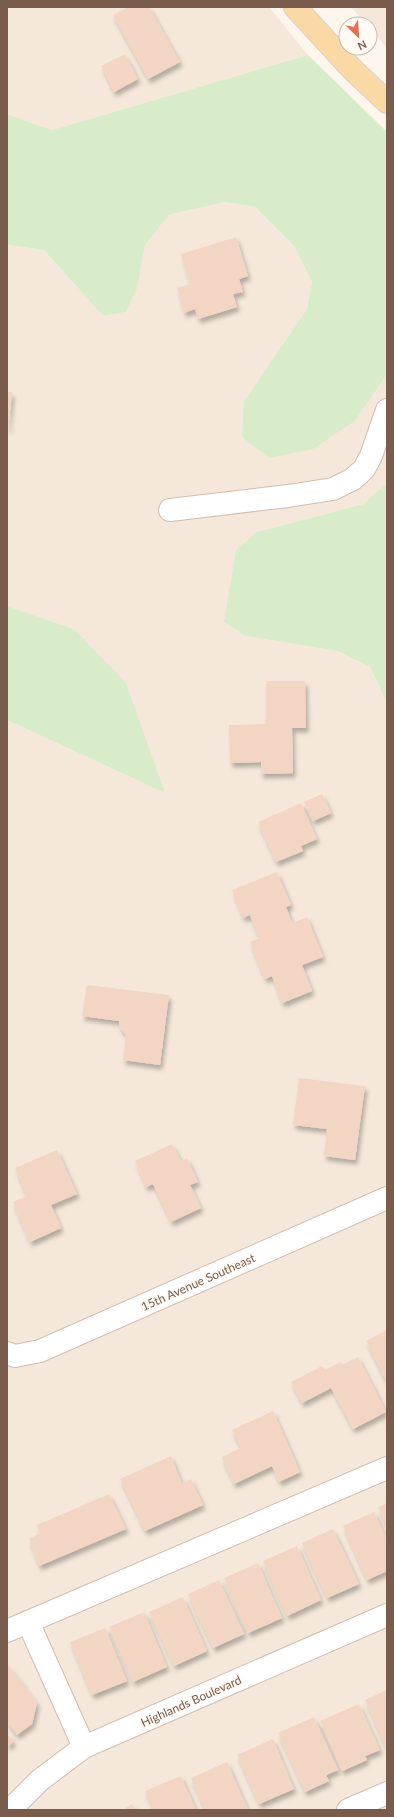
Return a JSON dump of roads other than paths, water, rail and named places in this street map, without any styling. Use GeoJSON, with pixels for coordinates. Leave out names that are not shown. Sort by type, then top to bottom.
{"type":"FeatureCollection","features":[{"type":"Feature","properties":{"kind":"main road"},"geometry":{"type":"LineString","coordinates":[[295,7],[353,70],[387,102]]}},
{"type":"Feature","properties":{"kind":"street"},"geometry":{"type":"LineString","coordinates":[[170,510],[333,489],[353,479],[364,469],[371,456],[387,410]]}},
{"type":"Feature","properties":{"kind":"street","name":"15th Avenue Southeast"},"geometry":{"type":"LineString","coordinates":[[7,1354],[15,1356],[40,1351],[387,1198]]}},
{"type":"Feature","properties":{"kind":"street"},"geometry":{"type":"LineString","coordinates":[[7,1632],[387,1468]]}},
{"type":"Feature","properties":{"kind":"street","name":"Highlands Boulevard"},"geometry":{"type":"LineString","coordinates":[[10,1810],[40,1780],[84,1747],[387,1615]]}},
{"type":"Feature","properties":{"kind":"street"},"geometry":{"type":"LineString","coordinates":[[28,1622],[84,1747]]}},
{"type":"Feature","properties":{"kind":"street"},"geometry":{"type":"LineString","coordinates":[[348,1810],[387,1793]]}}]}
